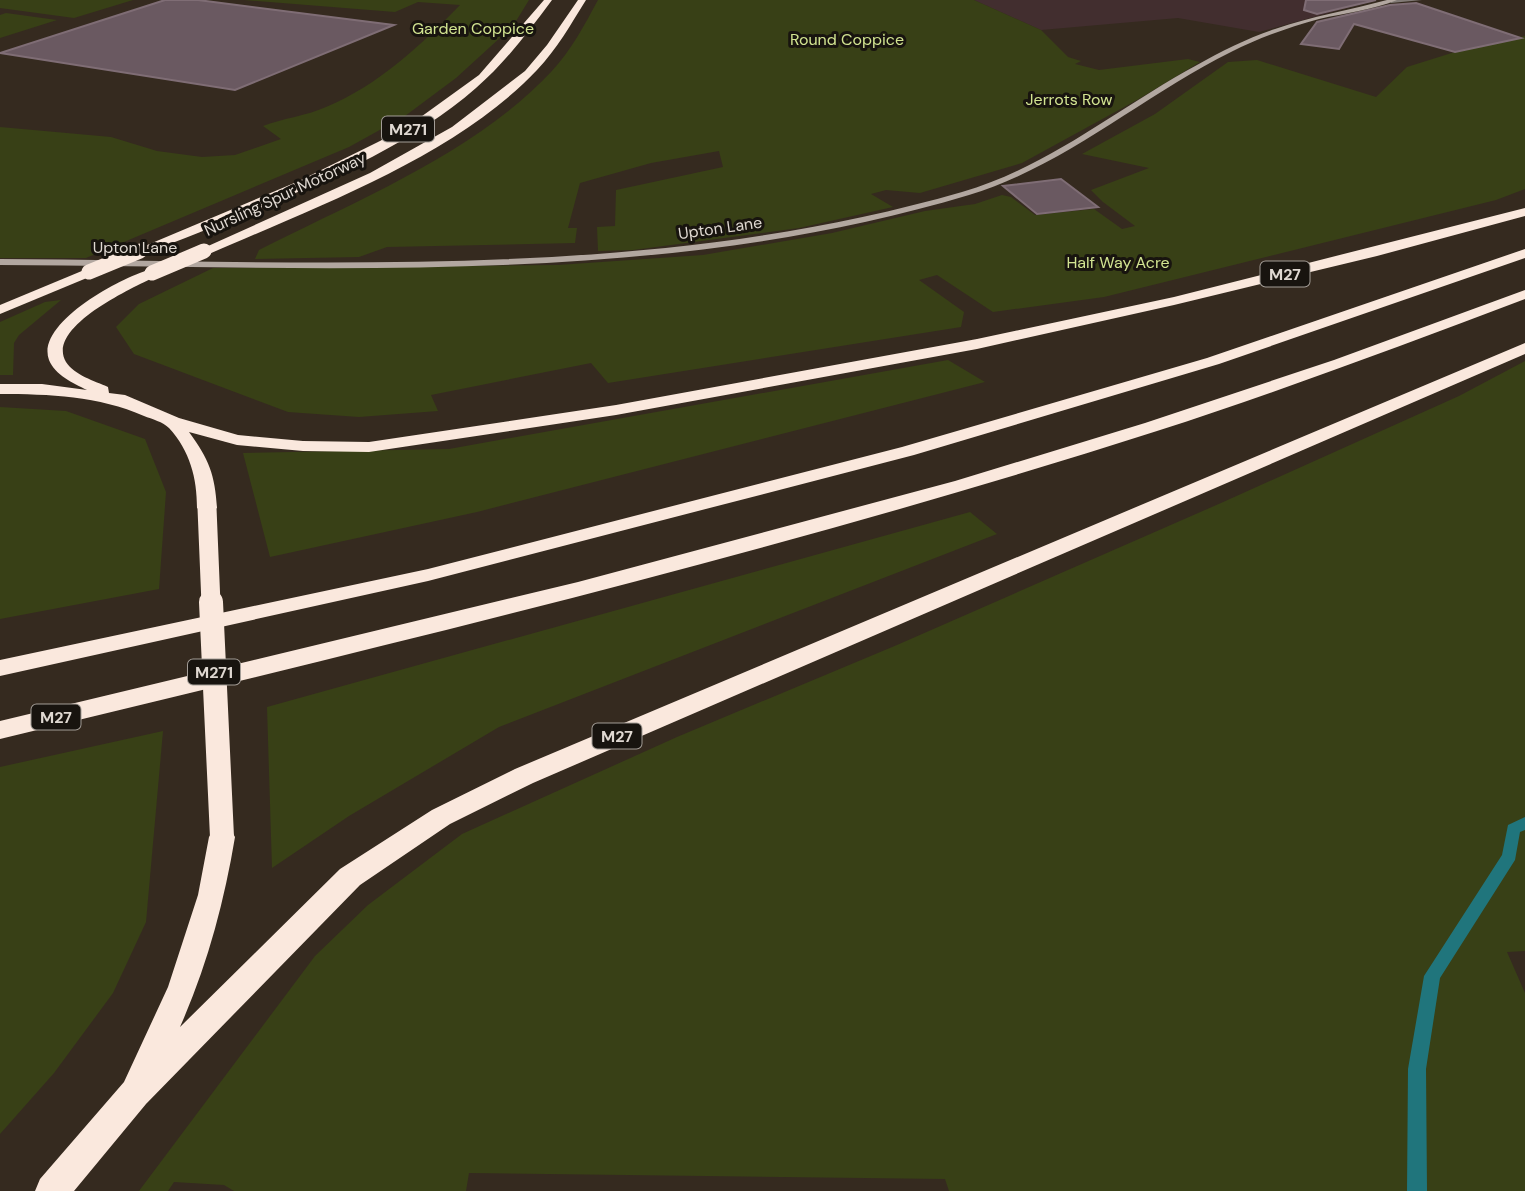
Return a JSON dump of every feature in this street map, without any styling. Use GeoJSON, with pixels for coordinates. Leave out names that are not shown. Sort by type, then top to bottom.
{"type":"FeatureCollection","features":[{"type":"Feature","properties":{"kind":"highway","name":"Nursling Spur Motorway"},"geometry":{"type":"LineString","coordinates":[[0,310],[363,154],[423,121],[459,97],[497,61],[548,0]]}},
{"type":"Feature","properties":{"kind":"highway","name":"Nursling Spur Motorway"},"geometry":{"type":"LineString","coordinates":[[119,399],[76,378],[56,357],[56,344],[68,326],[84,310],[152,273],[379,171],[462,124],[531,71],[582,0]]}},
{"type":"Feature","properties":{"kind":"highway","name":"M27"},"geometry":{"type":"LineString","coordinates":[[173,422],[237,440],[303,446],[369,447],[616,410],[1043,330],[1372,253],[1525,212]]}},
{"type":"Feature","properties":{"kind":"highway"},"geometry":{"type":"LineString","coordinates":[[0,668],[428,575],[908,451],[1213,361],[1525,253]]}},
{"type":"Feature","properties":{"kind":"highway","name":"M27"},"geometry":{"type":"LineString","coordinates":[[0,730],[466,618],[871,510],[1172,422],[1426,333],[1525,294]]}},
{"type":"Feature","properties":{"kind":"highway","name":"M27"},"geometry":{"type":"LineString","coordinates":[[135,1093],[350,877],[441,817],[524,776],[1525,348]]}},
{"type":"Feature","properties":{"kind":"highway","name":"M271"},"geometry":{"type":"LineString","coordinates":[[0,389],[42,389],[119,399],[173,422],[192,448],[206,479],[222,836],[212,895],[183,987],[135,1093],[52,1191]]}},
{"type":"Feature","properties":{"kind":"street"},"geometry":{"type":"LineString","coordinates":[[1392,1],[1419,0]]}},
{"type":"Feature","properties":{"kind":"street","name":"Upton Lane"},"geometry":{"type":"LineString","coordinates":[[0,262],[421,262],[561,259],[707,247],[798,233],[880,216],[970,192],[1025,172],[1189,72],[1258,38],[1292,26],[1392,1]]}},
{"type":"Feature","properties":{"kind":"shaded area"},"geometry":{"type":"Polygon","coordinates":[[[974,0],[1376,0],[1259,32],[1178,18],[1041,30],[974,0]]]}},
{"type":"Feature","properties":{"kind":"green space"},"geometry":{"type":"Polygon","coordinates":[[[0,0],[133,0],[74,18],[0,8],[0,0]]]}},
{"type":"Feature","properties":{"kind":"green space","name":"Garden Coppice"},"geometry":{"type":"Polygon","coordinates":[[[244,0],[529,0],[513,26],[456,78],[405,116],[349,147],[86,258],[0,258],[0,127],[111,137],[157,151],[202,157],[235,155],[281,139],[263,126],[318,110],[345,98],[381,76],[430,35],[460,5],[418,2],[395,12],[244,0]]]}},
{"type":"Feature","properties":{"kind":"green space"},"geometry":{"type":"Polygon","coordinates":[[[598,0],[974,0],[1041,30],[1068,57],[1081,61],[1075,64],[1099,70],[1188,59],[1200,62],[1022,163],[920,193],[886,190],[871,194],[893,207],[799,228],[633,250],[598,251],[597,227],[615,226],[616,190],[723,167],[719,151],[651,163],[580,183],[568,228],[577,228],[575,243],[387,247],[359,257],[255,259],[259,250],[413,173],[487,127],[521,101],[558,64],[598,0]]]}},
{"type":"Feature","properties":{"kind":"green space"},"geometry":{"type":"Polygon","coordinates":[[[6,13],[57,20],[0,38],[0,15],[6,13]]]}},
{"type":"Feature","properties":{"kind":"green space","name":"Half Way Acre"},"geometry":{"type":"Polygon","coordinates":[[[1525,36],[1525,189],[1496,200],[1104,297],[993,312],[937,275],[919,280],[964,312],[961,327],[608,383],[591,363],[431,395],[438,411],[359,417],[288,412],[134,354],[116,327],[139,304],[213,268],[558,265],[703,255],[832,233],[925,211],[975,204],[1002,195],[1011,197],[1035,215],[1094,209],[1122,229],[1135,226],[1091,190],[1149,168],[1082,154],[1155,114],[1228,62],[1257,60],[1376,97],[1407,67],[1455,52],[1525,36]]]}},
{"type":"Feature","properties":{"kind":"green space"},"geometry":{"type":"Polygon","coordinates":[[[61,300],[19,335],[14,343],[13,375],[0,375],[0,322],[45,302],[61,300]]]}},
{"type":"Feature","properties":{"kind":"green space"},"geometry":{"type":"Polygon","coordinates":[[[948,360],[985,382],[477,512],[270,557],[243,453],[449,449],[948,360]]]}},
{"type":"Feature","properties":{"kind":"green space"},"geometry":{"type":"Polygon","coordinates":[[[1525,361],[1525,951],[1507,952],[1525,993],[1525,1191],[949,1191],[945,1179],[469,1173],[466,1191],[234,1191],[224,1185],[174,1182],[168,1191],[139,1191],[315,956],[368,905],[462,834],[677,737],[897,645],[1221,503],[1459,396],[1525,361]]]}},
{"type":"Feature","properties":{"kind":"green space"},"geometry":{"type":"Polygon","coordinates":[[[0,407],[66,411],[145,439],[166,492],[159,589],[0,619],[0,407]]]}},
{"type":"Feature","properties":{"kind":"green space"},"geometry":{"type":"Polygon","coordinates":[[[970,512],[997,534],[499,727],[349,816],[272,868],[267,707],[970,512]]]}},
{"type":"Feature","properties":{"kind":"green space"},"geometry":{"type":"Polygon","coordinates":[[[163,731],[146,922],[113,993],[54,1073],[0,1134],[0,767],[163,731]]]}},
{"type":"Feature","properties":{"kind":"building"},"geometry":{"type":"Polygon","coordinates":[[[165,0],[198,0],[394,25],[235,90],[0,53],[165,0]]]}},
{"type":"Feature","properties":{"kind":"building"},"geometry":{"type":"Polygon","coordinates":[[[1306,0],[1376,0],[1317,14],[1304,10],[1306,0]]]}},
{"type":"Feature","properties":{"kind":"building"},"geometry":{"type":"Polygon","coordinates":[[[1416,3],[1521,38],[1455,52],[1354,24],[1339,49],[1301,44],[1317,22],[1390,5],[1416,3]]]}},
{"type":"Feature","properties":{"kind":"building"},"geometry":{"type":"Polygon","coordinates":[[[1061,179],[1098,207],[1037,214],[1003,186],[1061,179]]]}},
{"type":"Feature","properties":{"kind":"waterway"},"geometry":{"type":"LineString","coordinates":[[1417,1191],[1417,1069],[1432,976],[1510,856],[1513,829],[1525,823]]}},
{"type":"Feature","properties":{"kind":"park label","name":"Round Coppice"},"geometry":{"type":"Point","coordinates":[847,39]}},
{"type":"Feature","properties":{"kind":"park label","name":"Jerrots Row"},"geometry":{"type":"Point","coordinates":[1069,99]}}]}
